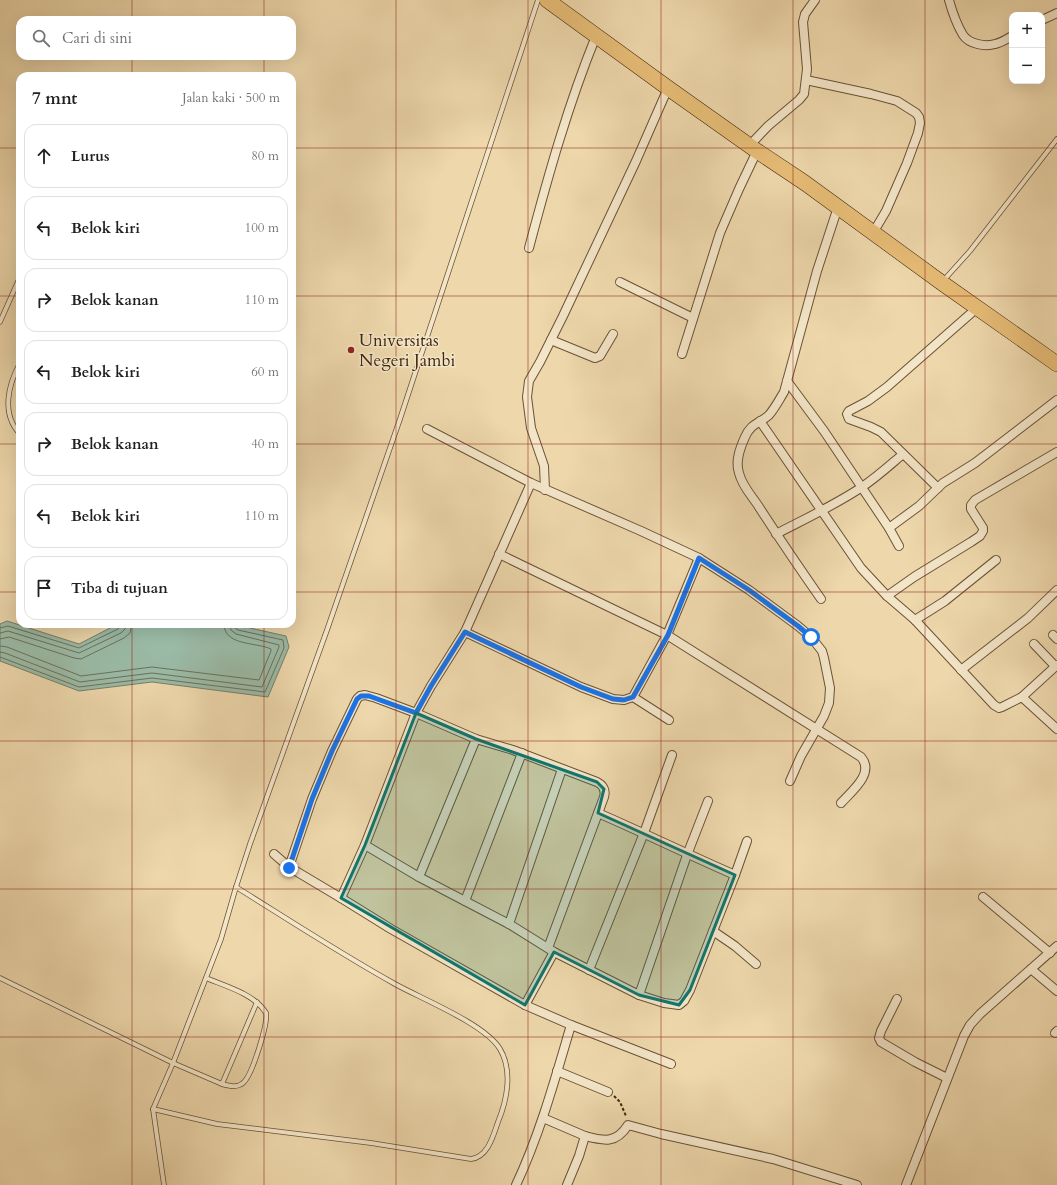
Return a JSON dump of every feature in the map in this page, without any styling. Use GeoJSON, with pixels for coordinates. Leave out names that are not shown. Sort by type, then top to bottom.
{"type":"FeatureCollection","features":[{"type":"Feature","properties":{"kind":"highway"},"geometry":{"type":"LineString","coordinates":[[547,0],[668,88],[805,183],[942,283],[1057,364]]}},
{"type":"Feature","properties":{"kind":"street"},"geometry":{"type":"LineString","coordinates":[[682,354],[720,233],[739,189],[753,148],[768,126],[802,97],[807,69],[803,22],[815,0]]}},
{"type":"Feature","properties":{"kind":"street"},"geometry":{"type":"LineString","coordinates":[[949,0],[964,35],[971,41],[988,46],[1009,38]]}},
{"type":"Feature","properties":{"kind":"street"},"geometry":{"type":"LineString","coordinates":[[1045,19],[1057,13]]}},
{"type":"Feature","properties":{"kind":"street"},"geometry":{"type":"LineString","coordinates":[[529,248],[562,131],[596,36]]}},
{"type":"Feature","properties":{"kind":"street"},"geometry":{"type":"LineString","coordinates":[[806,80],[897,101],[920,117],[918,133],[907,163],[886,211],[873,233]]}},
{"type":"Feature","properties":{"kind":"street"},"geometry":{"type":"LineString","coordinates":[[545,490],[544,466],[531,428],[527,393],[530,382],[636,161],[668,88]]}},
{"type":"Feature","properties":{"kind":"street"},"geometry":{"type":"LineString","coordinates":[[821,599],[745,487],[738,472],[738,456],[745,437],[751,427],[774,409],[784,392],[813,285],[838,207]]}},
{"type":"Feature","properties":{"kind":"street"},"geometry":{"type":"LineString","coordinates":[[620,282],[694,318]]}},
{"type":"Feature","properties":{"kind":"street"},"geometry":{"type":"LineString","coordinates":[[938,488],[881,432],[849,419],[847,417],[847,413],[868,401],[887,387],[977,308]]}},
{"type":"Feature","properties":{"kind":"street"},"geometry":{"type":"LineString","coordinates":[[551,340],[595,358],[600,356],[613,334]]}},
{"type":"Feature","properties":{"kind":"street"},"geometry":{"type":"LineString","coordinates":[[787,381],[824,431],[889,528],[899,546]]}},
{"type":"Feature","properties":{"kind":"street"},"geometry":{"type":"LineString","coordinates":[[889,528],[919,506],[943,483],[975,463],[1057,400]]}},
{"type":"Feature","properties":{"kind":"street"},"geometry":{"type":"LineString","coordinates":[[760,421],[861,568],[887,596],[915,620],[997,707],[1002,707],[1022,697],[1056,666],[1034,644]]}},
{"type":"Feature","properties":{"kind":"street"},"geometry":{"type":"LineString","coordinates":[[427,429],[545,490],[641,531],[699,558],[749,590],[811,637],[822,651],[827,667],[830,696],[828,708],[801,756],[790,781]]}},
{"type":"Feature","properties":{"kind":"street"},"geometry":{"type":"LineString","coordinates":[[887,596],[914,577],[960,550],[980,536],[983,528],[972,510],[972,505],[975,500],[1057,452]]}},
{"type":"Feature","properties":{"kind":"street"},"geometry":{"type":"LineString","coordinates":[[776,534],[861,488],[903,454]]}},
{"type":"Feature","properties":{"kind":"street"},"geometry":{"type":"LineString","coordinates":[[341,898],[365,845],[416,713],[465,632],[498,554],[531,483]]}},
{"type":"Feature","properties":{"kind":"street"},"geometry":{"type":"LineString","coordinates":[[498,554],[668,635],[857,754],[866,764],[865,775],[841,803]]}},
{"type":"Feature","properties":{"kind":"street"},"geometry":{"type":"LineString","coordinates":[[465,632],[581,687],[613,699],[624,700],[633,697],[668,635],[699,558]]}},
{"type":"Feature","properties":{"kind":"street"},"geometry":{"type":"LineString","coordinates":[[915,620],[945,601],[996,560]]}},
{"type":"Feature","properties":{"kind":"street"},"geometry":{"type":"LineString","coordinates":[[961,670],[1028,618],[1057,590]]}},
{"type":"Feature","properties":{"kind":"street"},"geometry":{"type":"LineString","coordinates":[[289,868],[312,799],[332,751],[358,698],[361,696],[369,696],[416,713],[476,739],[522,753],[597,782],[603,786],[605,791],[604,795],[551,950],[525,1005]]}},
{"type":"Feature","properties":{"kind":"street"},"geometry":{"type":"LineString","coordinates":[[633,697],[669,720]]}},
{"type":"Feature","properties":{"kind":"street"},"geometry":{"type":"LineString","coordinates":[[1022,697],[1057,730]]}},
{"type":"Feature","properties":{"kind":"street"},"geometry":{"type":"LineString","coordinates":[[419,876],[476,739]]}},
{"type":"Feature","properties":{"kind":"street"},"geometry":{"type":"LineString","coordinates":[[465,901],[522,753]]}},
{"type":"Feature","properties":{"kind":"street"},"geometry":{"type":"LineString","coordinates":[[589,970],[644,833],[672,755]]}},
{"type":"Feature","properties":{"kind":"street"},"geometry":{"type":"LineString","coordinates":[[509,924],[562,768]]}},
{"type":"Feature","properties":{"kind":"street"},"geometry":{"type":"LineString","coordinates":[[639,995],[687,854],[708,801]]}},
{"type":"Feature","properties":{"kind":"street"},"geometry":{"type":"LineString","coordinates":[[598,813],[735,876]]}},
{"type":"Feature","properties":{"kind":"street"},"geometry":{"type":"LineString","coordinates":[[365,845],[589,970],[639,995],[676,1005],[681,1004],[688,994],[735,876],[747,840]]}},
{"type":"Feature","properties":{"kind":"street"},"geometry":{"type":"LineString","coordinates":[[274,854],[289,868],[341,898],[391,930],[525,1005],[571,1025],[671,1064]]}},
{"type":"Feature","properties":{"kind":"street"},"geometry":{"type":"LineString","coordinates":[[983,898],[1050,953]]}},
{"type":"Feature","properties":{"kind":"street"},"geometry":{"type":"LineString","coordinates":[[713,931],[735,946],[756,964]]}},
{"type":"Feature","properties":{"kind":"street"},"geometry":{"type":"LineString","coordinates":[[906,1185],[947,1078],[970,1025],[980,1014],[1057,946]]}},
{"type":"Feature","properties":{"kind":"street"},"geometry":{"type":"LineString","coordinates":[[1031,969],[1057,991]]}},
{"type":"Feature","properties":{"kind":"street"},"geometry":{"type":"LineString","coordinates":[[897,1000],[880,1031],[879,1038],[881,1042],[947,1078]]}},
{"type":"Feature","properties":{"kind":"street"},"geometry":{"type":"LineString","coordinates":[[516,1185],[543,1118],[571,1025]]}},
{"type":"Feature","properties":{"kind":"street"},"geometry":{"type":"LineString","coordinates":[[557,1071],[608,1092]]}},
{"type":"Feature","properties":{"kind":"street"},"geometry":{"type":"LineString","coordinates":[[543,1118],[586,1136],[601,1140],[610,1140],[618,1137],[628,1125],[660,1134],[773,1159],[857,1185]]}},
{"type":"Feature","properties":{"kind":"street"},"geometry":{"type":"LineString","coordinates":[[567,1185],[586,1136]]}},
{"type":"Feature","properties":{"kind":"lane"},"geometry":{"type":"LineString","coordinates":[[164,1185],[153,1109],[173,1063],[221,939],[250,844],[400,420],[538,0]]}},
{"type":"Feature","properties":{"kind":"lane"},"geometry":{"type":"LineString","coordinates":[[942,283],[970,251],[1057,139]]}},
{"type":"Feature","properties":{"kind":"lane"},"geometry":{"type":"LineString","coordinates":[[0,322],[16,286]]}},
{"type":"Feature","properties":{"kind":"lane"},"geometry":{"type":"LineString","coordinates":[[16,372],[9,387],[8,400],[9,414],[16,430]]}},
{"type":"Feature","properties":{"kind":"lane"},"geometry":{"type":"LineString","coordinates":[[153,1109],[217,1124],[371,1143],[471,1159],[480,1157],[486,1150],[499,1120],[506,1096],[507,1073],[500,1049],[487,1036],[456,1016],[396,985],[236,887]]}},
{"type":"Feature","properties":{"kind":"lane"},"geometry":{"type":"LineString","coordinates":[[0,978],[173,1063],[222,1084],[234,1086],[242,1084],[255,1063],[267,1017],[265,1010],[257,1002],[245,995],[206,978]]}},
{"type":"Feature","properties":{"kind":"lane"},"geometry":{"type":"LineString","coordinates":[[222,1084],[257,1002]]}},
{"type":"Feature","properties":{"kind":"path"},"geometry":{"type":"LineString","coordinates":[[608,1092],[620,1102],[628,1125]]}},
{"type":"Feature","properties":{"kind":"highlighted area"},"geometry":{"type":"Polygon","coordinates":[[[416,713],[476,739],[597,782],[604,789],[598,813],[735,875],[690,990],[679,1005],[639,995],[554,952],[525,1005],[341,898],[365,845],[416,713]]]}},
{"type":"Feature","properties":{"kind":"water"},"geometry":{"type":"Polygon","coordinates":[[[7,621],[16,624],[16,628],[29,628],[79,644],[110,628],[250,628],[286,636],[289,647],[268,697],[152,682],[79,691],[0,661],[0,624],[7,621]]]}},
{"type":"Feature","properties":{"kind":"place","name":"Universitas Negeri Jambi"},"geometry":{"type":"Point","coordinates":[351,350]}},
{"type":"Feature","properties":{"kind":"route"},"geometry":{"type":"LineString","coordinates":[[289,868],[312,799],[332,751],[357,699],[360,696],[365,695],[416,713],[465,632],[581,687],[613,699],[628,700],[633,697],[668,635],[699,558],[749,590],[811,637]]}}]}
